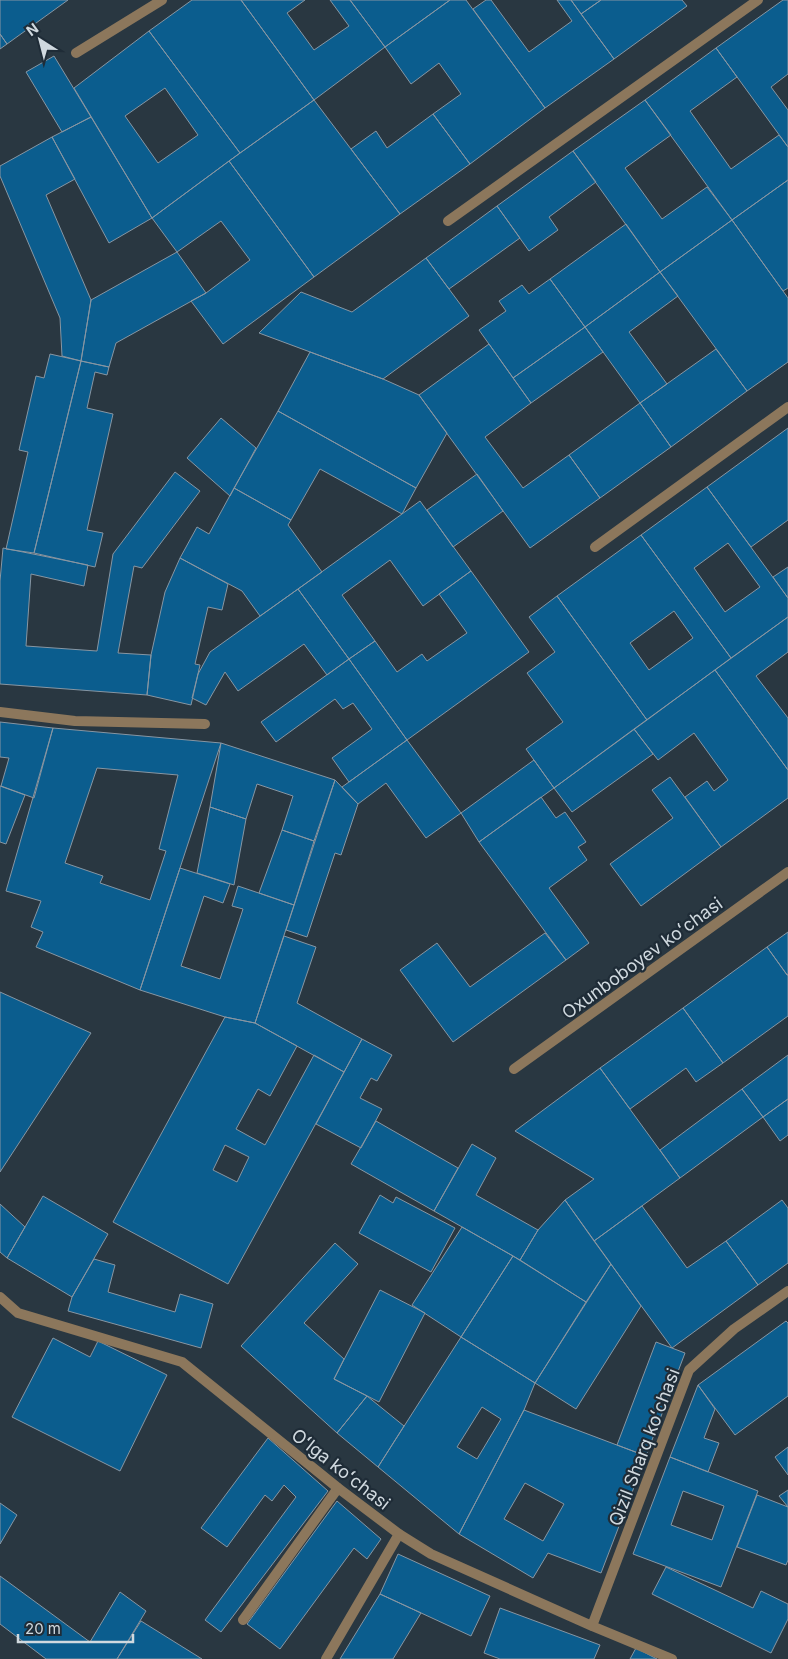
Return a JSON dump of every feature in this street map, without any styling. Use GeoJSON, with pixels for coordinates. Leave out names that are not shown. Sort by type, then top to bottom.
{"type":"FeatureCollection","features":[{"type":"Feature","properties":{"kind":"street"},"geometry":{"type":"LineString","coordinates":[[76,53],[162,0]]}},
{"type":"Feature","properties":{"kind":"street"},"geometry":{"type":"LineString","coordinates":[[448,221],[758,0]]}},
{"type":"Feature","properties":{"kind":"street"},"geometry":{"type":"LineString","coordinates":[[595,547],[788,407]]}},
{"type":"Feature","properties":{"kind":"street"},"geometry":{"type":"LineString","coordinates":[[0,712],[75,720],[205,724]]}},
{"type":"Feature","properties":{"kind":"street","name":"Oxunboboyev koʻchasi"},"geometry":{"type":"LineString","coordinates":[[514,1069],[788,872]]}},
{"type":"Feature","properties":{"kind":"street","name":"Qizil Sharq koʻchasi"},"geometry":{"type":"LineString","coordinates":[[592,1626],[689,1370],[734,1330],[788,1291]]}},
{"type":"Feature","properties":{"kind":"street","name":"Oʻlga koʻchasi"},"geometry":{"type":"LineString","coordinates":[[0,1297],[18,1313],[182,1362],[338,1488],[399,1534],[431,1554],[592,1626],[672,1659]]}},
{"type":"Feature","properties":{"kind":"street"},"geometry":{"type":"LineString","coordinates":[[243,1620],[338,1488]]}},
{"type":"Feature","properties":{"kind":"street"},"geometry":{"type":"LineString","coordinates":[[326,1659],[399,1534]]}},
{"type":"Feature","properties":{"kind":"building"},"geometry":{"type":"Polygon","coordinates":[[[0,0],[68,0],[7,44],[0,34],[0,0]]]}},
{"type":"Feature","properties":{"kind":"building"},"geometry":{"type":"Polygon","coordinates":[[[192,0],[241,0],[314,100],[240,153],[149,31],[192,0]]]}},
{"type":"Feature","properties":{"kind":"building"},"geometry":{"type":"Polygon","coordinates":[[[241,0],[305,0],[287,13],[314,50],[349,26],[330,0],[350,0],[385,47],[314,100],[241,0]]]}},
{"type":"Feature","properties":{"kind":"building"},"geometry":{"type":"Polygon","coordinates":[[[350,0],[450,0],[385,47],[350,0]]]}},
{"type":"Feature","properties":{"kind":"building"},"geometry":{"type":"Polygon","coordinates":[[[450,0],[466,0],[545,108],[470,164],[433,114],[461,94],[439,63],[411,84],[385,47],[450,0]]]}},
{"type":"Feature","properties":{"kind":"building"},"geometry":{"type":"Polygon","coordinates":[[[486,0],[491,0],[529,52],[572,21],[557,0],[571,0],[614,59],[545,108],[473,9],[486,0]]]}},
{"type":"Feature","properties":{"kind":"building"},"geometry":{"type":"Polygon","coordinates":[[[571,0],[601,0],[581,14],[571,0]]]}},
{"type":"Feature","properties":{"kind":"building"},"geometry":{"type":"Polygon","coordinates":[[[601,0],[682,0],[687,6],[614,59],[581,14],[601,0]]]}},
{"type":"Feature","properties":{"kind":"building"},"geometry":{"type":"Polygon","coordinates":[[[783,0],[788,0],[788,74],[771,87],[788,110],[788,147],[716,48],[783,0]]]}},
{"type":"Feature","properties":{"kind":"building"},"geometry":{"type":"Polygon","coordinates":[[[149,31],[240,153],[152,218],[74,88],[149,31]],[[165,88],[125,116],[158,163],[198,135],[165,88]]]}},
{"type":"Feature","properties":{"kind":"building"},"geometry":{"type":"Polygon","coordinates":[[[0,34],[7,44],[0,49],[0,34]]]}},
{"type":"Feature","properties":{"kind":"building"},"geometry":{"type":"Polygon","coordinates":[[[716,48],[737,77],[690,111],[731,169],[779,135],[788,147],[788,180],[732,220],[645,100],[716,48]]]}},
{"type":"Feature","properties":{"kind":"building"},"geometry":{"type":"Polygon","coordinates":[[[54,56],[91,117],[62,132],[26,72],[54,56]]]}},
{"type":"Feature","properties":{"kind":"building"},"geometry":{"type":"Polygon","coordinates":[[[314,100],[400,214],[314,277],[229,161],[314,100]]]}},
{"type":"Feature","properties":{"kind":"building"},"geometry":{"type":"Polygon","coordinates":[[[645,100],[671,135],[625,168],[662,219],[707,187],[732,220],[660,272],[573,151],[645,100]]]}},
{"type":"Feature","properties":{"kind":"building"},"geometry":{"type":"Polygon","coordinates":[[[433,114],[470,164],[400,214],[351,149],[376,131],[387,148],[433,114]]]}},
{"type":"Feature","properties":{"kind":"building"},"geometry":{"type":"Polygon","coordinates":[[[91,117],[152,218],[109,243],[52,137],[91,117]]]}},
{"type":"Feature","properties":{"kind":"building"},"geometry":{"type":"Polygon","coordinates":[[[52,137],[75,179],[46,195],[91,300],[81,361],[62,356],[60,318],[0,176],[0,166],[52,137]]]}},
{"type":"Feature","properties":{"kind":"building"},"geometry":{"type":"Polygon","coordinates":[[[573,151],[596,182],[549,217],[558,230],[529,251],[497,206],[573,151]]]}},
{"type":"Feature","properties":{"kind":"building"},"geometry":{"type":"Polygon","coordinates":[[[229,161],[314,277],[223,344],[191,301],[206,293],[250,260],[221,221],[177,252],[152,218],[229,161]]]}},
{"type":"Feature","properties":{"kind":"building"},"geometry":{"type":"Polygon","coordinates":[[[788,180],[788,288],[783,291],[732,220],[788,180]]]}},
{"type":"Feature","properties":{"kind":"building"},"geometry":{"type":"Polygon","coordinates":[[[497,206],[520,238],[449,289],[426,258],[497,206]]]}},
{"type":"Feature","properties":{"kind":"building"},"geometry":{"type":"Polygon","coordinates":[[[732,220],[788,298],[788,362],[747,391],[660,272],[732,220]]]}},
{"type":"Feature","properties":{"kind":"building"},"geometry":{"type":"Polygon","coordinates":[[[626,224],[660,272],[585,327],[550,279],[626,224]]]}},
{"type":"Feature","properties":{"kind":"building"},"geometry":{"type":"Polygon","coordinates":[[[177,252],[206,293],[116,343],[109,367],[81,361],[91,300],[177,252]]]}},
{"type":"Feature","properties":{"kind":"building"},"geometry":{"type":"Polygon","coordinates":[[[426,258],[469,316],[383,379],[259,333],[301,292],[352,312],[426,258]]]}},
{"type":"Feature","properties":{"kind":"building"},"geometry":{"type":"Polygon","coordinates":[[[660,272],[678,296],[629,332],[667,384],[640,403],[585,327],[660,272]]]}},
{"type":"Feature","properties":{"kind":"building"},"geometry":{"type":"Polygon","coordinates":[[[550,279],[585,327],[513,378],[479,330],[506,311],[499,301],[522,285],[529,294],[550,279]]]}},
{"type":"Feature","properties":{"kind":"building"},"geometry":{"type":"Polygon","coordinates":[[[585,327],[603,352],[531,403],[513,378],[585,327]]]}},
{"type":"Feature","properties":{"kind":"building"},"geometry":{"type":"Polygon","coordinates":[[[489,344],[531,403],[485,437],[523,488],[569,455],[600,498],[530,548],[419,395],[489,344]]]}},
{"type":"Feature","properties":{"kind":"building"},"geometry":{"type":"Polygon","coordinates":[[[716,349],[747,391],[671,447],[640,403],[716,349]]]}},
{"type":"Feature","properties":{"kind":"building"},"geometry":{"type":"Polygon","coordinates":[[[310,352],[383,379],[419,395],[447,433],[416,488],[278,411],[310,352]]]}},
{"type":"Feature","properties":{"kind":"building"},"geometry":{"type":"Polygon","coordinates":[[[50,354],[81,361],[34,553],[6,549],[28,452],[19,450],[36,376],[44,378],[50,354]]]}},
{"type":"Feature","properties":{"kind":"building"},"geometry":{"type":"Polygon","coordinates":[[[81,361],[109,367],[107,375],[95,372],[87,408],[113,414],[87,530],[103,533],[95,567],[34,553],[81,361]]]}},
{"type":"Feature","properties":{"kind":"building"},"geometry":{"type":"Polygon","coordinates":[[[640,403],[671,447],[600,498],[569,455],[640,403]]]}},
{"type":"Feature","properties":{"kind":"building"},"geometry":{"type":"Polygon","coordinates":[[[278,411],[416,488],[402,514],[320,469],[291,520],[234,488],[278,411]]]}},
{"type":"Feature","properties":{"kind":"building"},"geometry":{"type":"Polygon","coordinates":[[[221,418],[256,448],[230,496],[187,458],[221,418]]]}},
{"type":"Feature","properties":{"kind":"building"},"geometry":{"type":"Polygon","coordinates":[[[788,428],[788,520],[751,547],[707,487],[788,428]]]}},
{"type":"Feature","properties":{"kind":"building"},"geometry":{"type":"Polygon","coordinates":[[[175,472],[200,491],[142,568],[134,566],[118,653],[151,655],[147,695],[0,684],[0,581],[3,548],[88,565],[84,586],[31,574],[26,646],[97,651],[113,554],[175,472]]]}},
{"type":"Feature","properties":{"kind":"building"},"geometry":{"type":"Polygon","coordinates":[[[477,474],[503,511],[453,547],[427,510],[477,474]]]}},
{"type":"Feature","properties":{"kind":"building"},"geometry":{"type":"Polygon","coordinates":[[[707,487],[788,598],[788,617],[731,658],[641,535],[707,487]],[[728,543],[694,568],[725,612],[760,587],[728,543]]]}},
{"type":"Feature","properties":{"kind":"building"},"geometry":{"type":"Polygon","coordinates":[[[234,488],[291,520],[288,525],[322,572],[260,616],[242,591],[180,558],[197,527],[209,534],[234,488]]]}},
{"type":"Feature","properties":{"kind":"building"},"geometry":{"type":"Polygon","coordinates":[[[420,501],[471,571],[423,606],[390,560],[342,595],[375,641],[349,659],[298,589],[420,501]]]}},
{"type":"Feature","properties":{"kind":"building"},"geometry":{"type":"Polygon","coordinates":[[[641,535],[731,658],[647,720],[557,596],[641,535]],[[674,611],[630,643],[649,670],[693,638],[674,611]]]}},
{"type":"Feature","properties":{"kind":"building"},"geometry":{"type":"Polygon","coordinates":[[[180,558],[228,584],[222,610],[208,607],[195,664],[200,665],[191,705],[147,695],[151,655],[165,592],[180,558]]]}},
{"type":"Feature","properties":{"kind":"building"},"geometry":{"type":"Polygon","coordinates":[[[788,567],[788,598],[773,577],[788,567]]]}},
{"type":"Feature","properties":{"kind":"building"},"geometry":{"type":"Polygon","coordinates":[[[471,571],[529,652],[407,740],[349,659],[375,641],[397,672],[422,654],[427,661],[467,633],[439,594],[471,571]]]}},
{"type":"Feature","properties":{"kind":"building"},"geometry":{"type":"Polygon","coordinates":[[[298,589],[349,659],[327,675],[304,644],[238,691],[225,672],[206,705],[192,698],[198,674],[210,652],[298,589]]]}},
{"type":"Feature","properties":{"kind":"building"},"geometry":{"type":"Polygon","coordinates":[[[557,596],[647,720],[554,788],[526,749],[563,722],[527,673],[555,652],[529,617],[557,596]]]}},
{"type":"Feature","properties":{"kind":"building"},"geometry":{"type":"Polygon","coordinates":[[[788,617],[788,652],[756,676],[788,718],[788,770],[715,670],[788,617]]]}},
{"type":"Feature","properties":{"kind":"building"},"geometry":{"type":"Polygon","coordinates":[[[349,659],[407,740],[349,782],[332,758],[372,729],[353,703],[343,709],[335,699],[276,742],[261,722],[349,659]]]}},
{"type":"Feature","properties":{"kind":"building"},"geometry":{"type":"Polygon","coordinates":[[[715,670],[788,770],[788,798],[721,847],[685,797],[707,781],[714,791],[728,780],[694,733],[658,760],[634,729],[715,670]]]}},
{"type":"Feature","properties":{"kind":"building"},"geometry":{"type":"Polygon","coordinates":[[[0,722],[53,728],[34,798],[1,786],[9,758],[0,757],[0,722]]]}},
{"type":"Feature","properties":{"kind":"building"},"geometry":{"type":"Polygon","coordinates":[[[53,728],[221,743],[140,990],[36,947],[43,932],[31,927],[41,901],[6,891],[53,728]],[[97,768],[65,863],[103,876],[100,883],[150,900],[166,851],[159,849],[178,775],[97,768]]]}},
{"type":"Feature","properties":{"kind":"building"},"geometry":{"type":"Polygon","coordinates":[[[634,729],[653,754],[572,812],[554,788],[634,729]]]}},
{"type":"Feature","properties":{"kind":"building"},"geometry":{"type":"Polygon","coordinates":[[[407,740],[461,813],[426,838],[386,783],[358,804],[342,787],[407,740]]]}},
{"type":"Feature","properties":{"kind":"building"},"geometry":{"type":"Polygon","coordinates":[[[221,743],[335,780],[314,841],[282,830],[293,796],[257,784],[246,819],[210,807],[221,743]]]}},
{"type":"Feature","properties":{"kind":"building"},"geometry":{"type":"Polygon","coordinates":[[[534,760],[554,788],[479,842],[461,813],[534,760]]]}},
{"type":"Feature","properties":{"kind":"building"},"geometry":{"type":"Polygon","coordinates":[[[670,777],[721,847],[641,906],[610,864],[673,818],[652,790],[670,777]]]}},
{"type":"Feature","properties":{"kind":"building"},"geometry":{"type":"Polygon","coordinates":[[[335,780],[358,804],[341,855],[335,853],[307,937],[286,930],[335,780]]]}},
{"type":"Feature","properties":{"kind":"building"},"geometry":{"type":"Polygon","coordinates":[[[0,786],[25,795],[6,844],[0,842],[0,786]]]}},
{"type":"Feature","properties":{"kind":"building"},"geometry":{"type":"Polygon","coordinates":[[[541,797],[556,818],[565,812],[586,842],[578,847],[587,860],[549,888],[589,943],[566,960],[479,842],[541,797]]]}},
{"type":"Feature","properties":{"kind":"building"},"geometry":{"type":"Polygon","coordinates":[[[210,807],[246,819],[234,885],[197,873],[210,807]]]}},
{"type":"Feature","properties":{"kind":"building"},"geometry":{"type":"Polygon","coordinates":[[[282,830],[314,841],[294,905],[259,893],[282,830]]]}},
{"type":"Feature","properties":{"kind":"building"},"geometry":{"type":"Polygon","coordinates":[[[180,868],[230,884],[223,903],[204,896],[181,966],[220,979],[243,909],[232,906],[238,886],[294,905],[255,1023],[225,1017],[140,990],[180,868]]]}},
{"type":"Feature","properties":{"kind":"building"},"geometry":{"type":"Polygon","coordinates":[[[788,932],[788,974],[787,975],[767,947],[788,932]]]}},
{"type":"Feature","properties":{"kind":"building"},"geometry":{"type":"Polygon","coordinates":[[[545,933],[566,960],[453,1042],[400,970],[437,943],[470,987],[545,933]]]}},
{"type":"Feature","properties":{"kind":"building"},"geometry":{"type":"Polygon","coordinates":[[[284,936],[316,947],[297,1003],[362,1039],[344,1072],[255,1023],[284,936]]]}},
{"type":"Feature","properties":{"kind":"building"},"geometry":{"type":"Polygon","coordinates":[[[767,947],[788,976],[788,1016],[723,1063],[683,1008],[767,947]]]}},
{"type":"Feature","properties":{"kind":"building"},"geometry":{"type":"Polygon","coordinates":[[[0,992],[91,1033],[0,1172],[0,992]]]}},
{"type":"Feature","properties":{"kind":"building"},"geometry":{"type":"Polygon","coordinates":[[[683,1008],[723,1063],[696,1082],[686,1068],[630,1109],[600,1068],[683,1008]]]}},
{"type":"Feature","properties":{"kind":"building"},"geometry":{"type":"Polygon","coordinates":[[[225,1017],[255,1023],[297,1046],[270,1096],[258,1089],[236,1129],[265,1145],[314,1055],[344,1072],[228,1284],[113,1222],[225,1017]],[[225,1145],[213,1170],[237,1182],[249,1157],[225,1145]]]}},
{"type":"Feature","properties":{"kind":"building"},"geometry":{"type":"Polygon","coordinates":[[[362,1039],[392,1055],[377,1081],[371,1078],[360,1098],[382,1109],[361,1148],[316,1124],[362,1039]]]}},
{"type":"Feature","properties":{"kind":"building"},"geometry":{"type":"Polygon","coordinates":[[[788,1055],[788,1099],[763,1117],[742,1089],[788,1055]]]}},
{"type":"Feature","properties":{"kind":"building"},"geometry":{"type":"Polygon","coordinates":[[[600,1068],[680,1178],[594,1241],[565,1200],[594,1179],[515,1131],[600,1068]]]}},
{"type":"Feature","properties":{"kind":"building"},"geometry":{"type":"Polygon","coordinates":[[[742,1089],[763,1117],[680,1178],[660,1150],[742,1089]]]}},
{"type":"Feature","properties":{"kind":"building"},"geometry":{"type":"Polygon","coordinates":[[[788,1099],[788,1135],[780,1141],[763,1117],[788,1099]]]}},
{"type":"Feature","properties":{"kind":"building"},"geometry":{"type":"Polygon","coordinates":[[[376,1121],[458,1168],[434,1211],[351,1164],[376,1121]]]}},
{"type":"Feature","properties":{"kind":"building"},"geometry":{"type":"Polygon","coordinates":[[[472,1144],[496,1158],[476,1195],[538,1230],[520,1260],[434,1211],[472,1144]]]}},
{"type":"Feature","properties":{"kind":"building"},"geometry":{"type":"Polygon","coordinates":[[[380,1195],[393,1203],[396,1197],[455,1228],[431,1272],[359,1233],[380,1195]]]}},
{"type":"Feature","properties":{"kind":"building"},"geometry":{"type":"Polygon","coordinates":[[[43,1196],[108,1234],[72,1297],[7,1258],[43,1196]]]}},
{"type":"Feature","properties":{"kind":"building"},"geometry":{"type":"Polygon","coordinates":[[[565,1200],[611,1264],[586,1302],[520,1260],[538,1230],[565,1200]]]}},
{"type":"Feature","properties":{"kind":"building"},"geometry":{"type":"Polygon","coordinates":[[[782,1200],[788,1208],[788,1263],[758,1285],[726,1241],[782,1200]]]}},
{"type":"Feature","properties":{"kind":"building"},"geometry":{"type":"Polygon","coordinates":[[[0,1204],[25,1227],[7,1258],[0,1252],[0,1204]]]}},
{"type":"Feature","properties":{"kind":"building"},"geometry":{"type":"Polygon","coordinates":[[[642,1206],[687,1268],[726,1241],[758,1285],[672,1348],[594,1241],[642,1206]]]}},
{"type":"Feature","properties":{"kind":"building"},"geometry":{"type":"Polygon","coordinates":[[[462,1227],[513,1256],[461,1337],[412,1305],[462,1227]]]}},
{"type":"Feature","properties":{"kind":"building"},"geometry":{"type":"Polygon","coordinates":[[[335,1243],[358,1264],[304,1323],[344,1359],[334,1379],[367,1396],[337,1433],[241,1346],[335,1243]]]}},
{"type":"Feature","properties":{"kind":"building"},"geometry":{"type":"Polygon","coordinates":[[[513,1256],[586,1302],[535,1383],[461,1337],[513,1256]]]}},
{"type":"Feature","properties":{"kind":"building"},"geometry":{"type":"Polygon","coordinates":[[[94,1259],[115,1265],[108,1292],[175,1312],[180,1294],[213,1304],[201,1348],[68,1311],[72,1297],[94,1259]]]}},
{"type":"Feature","properties":{"kind":"building"},"geometry":{"type":"Polygon","coordinates":[[[611,1264],[641,1306],[576,1409],[535,1383],[611,1264]]]}},
{"type":"Feature","properties":{"kind":"building"},"geometry":{"type":"Polygon","coordinates":[[[380,1290],[425,1313],[379,1402],[334,1379],[380,1290]]]}},
{"type":"Feature","properties":{"kind":"building"},"geometry":{"type":"Polygon","coordinates":[[[786,1321],[788,1323],[788,1396],[735,1435],[698,1385],[786,1321]]]}},
{"type":"Feature","properties":{"kind":"building"},"geometry":{"type":"Polygon","coordinates":[[[461,1337],[535,1383],[524,1410],[459,1534],[378,1467],[461,1337]],[[482,1407],[457,1447],[477,1459],[501,1419],[482,1407]]]}},
{"type":"Feature","properties":{"kind":"building"},"geometry":{"type":"Polygon","coordinates":[[[53,1338],[90,1357],[98,1341],[167,1375],[120,1471],[12,1417],[53,1338]]]}},
{"type":"Feature","properties":{"kind":"building"},"geometry":{"type":"Polygon","coordinates":[[[656,1342],[685,1353],[646,1456],[617,1445],[656,1342]]]}},
{"type":"Feature","properties":{"kind":"building"},"geometry":{"type":"Polygon","coordinates":[[[698,1385],[715,1409],[704,1438],[719,1443],[708,1472],[670,1457],[698,1385]]]}},
{"type":"Feature","properties":{"kind":"building"},"geometry":{"type":"Polygon","coordinates":[[[367,1396],[404,1426],[378,1467],[337,1433],[367,1396]]]}},
{"type":"Feature","properties":{"kind":"building"},"geometry":{"type":"Polygon","coordinates":[[[524,1410],[646,1456],[601,1573],[548,1553],[533,1578],[459,1534],[524,1410]],[[525,1483],[504,1519],[543,1541],[564,1504],[525,1483]]]}},
{"type":"Feature","properties":{"kind":"building"},"geometry":{"type":"Polygon","coordinates":[[[268,1438],[328,1491],[221,1632],[205,1620],[296,1497],[284,1485],[272,1501],[265,1495],[227,1547],[201,1528],[268,1438]]]}},
{"type":"Feature","properties":{"kind":"building"},"geometry":{"type":"Polygon","coordinates":[[[788,1447],[788,1475],[775,1457],[788,1447]]]}},
{"type":"Feature","properties":{"kind":"building"},"geometry":{"type":"Polygon","coordinates":[[[670,1457],[758,1491],[721,1587],[633,1554],[670,1457]],[[683,1491],[671,1525],[712,1540],[724,1506],[683,1491]]]}},
{"type":"Feature","properties":{"kind":"building"},"geometry":{"type":"Polygon","coordinates":[[[788,1490],[788,1507],[779,1496],[788,1490]]]}},
{"type":"Feature","properties":{"kind":"building"},"geometry":{"type":"Polygon","coordinates":[[[757,1495],[788,1507],[788,1560],[786,1565],[737,1547],[757,1495]]]}},
{"type":"Feature","properties":{"kind":"building"},"geometry":{"type":"Polygon","coordinates":[[[337,1501],[381,1539],[367,1559],[354,1548],[280,1649],[247,1624],[337,1501]]]}},
{"type":"Feature","properties":{"kind":"building"},"geometry":{"type":"Polygon","coordinates":[[[0,1503],[17,1515],[0,1544],[0,1503]]]}},
{"type":"Feature","properties":{"kind":"building"},"geometry":{"type":"Polygon","coordinates":[[[398,1554],[490,1596],[471,1636],[380,1594],[398,1554]]]}},
{"type":"Feature","properties":{"kind":"building"},"geometry":{"type":"Polygon","coordinates":[[[666,1567],[753,1608],[761,1591],[788,1604],[788,1619],[771,1653],[652,1594],[666,1567]]]}},
{"type":"Feature","properties":{"kind":"building"},"geometry":{"type":"Polygon","coordinates":[[[0,1576],[90,1642],[120,1592],[146,1611],[117,1659],[46,1659],[0,1624],[0,1576]]]}},
{"type":"Feature","properties":{"kind":"building"},"geometry":{"type":"Polygon","coordinates":[[[380,1594],[421,1613],[393,1659],[340,1659],[380,1594]]]}},
{"type":"Feature","properties":{"kind":"building"},"geometry":{"type":"Polygon","coordinates":[[[500,1608],[600,1645],[594,1659],[500,1659],[484,1653],[500,1608]]]}},
{"type":"Feature","properties":{"kind":"building"},"geometry":{"type":"Polygon","coordinates":[[[141,1621],[202,1659],[117,1659],[141,1621]]]}},
{"type":"Feature","properties":{"kind":"building"},"geometry":{"type":"Polygon","coordinates":[[[636,1648],[657,1659],[630,1659],[636,1648]]]}}]}
